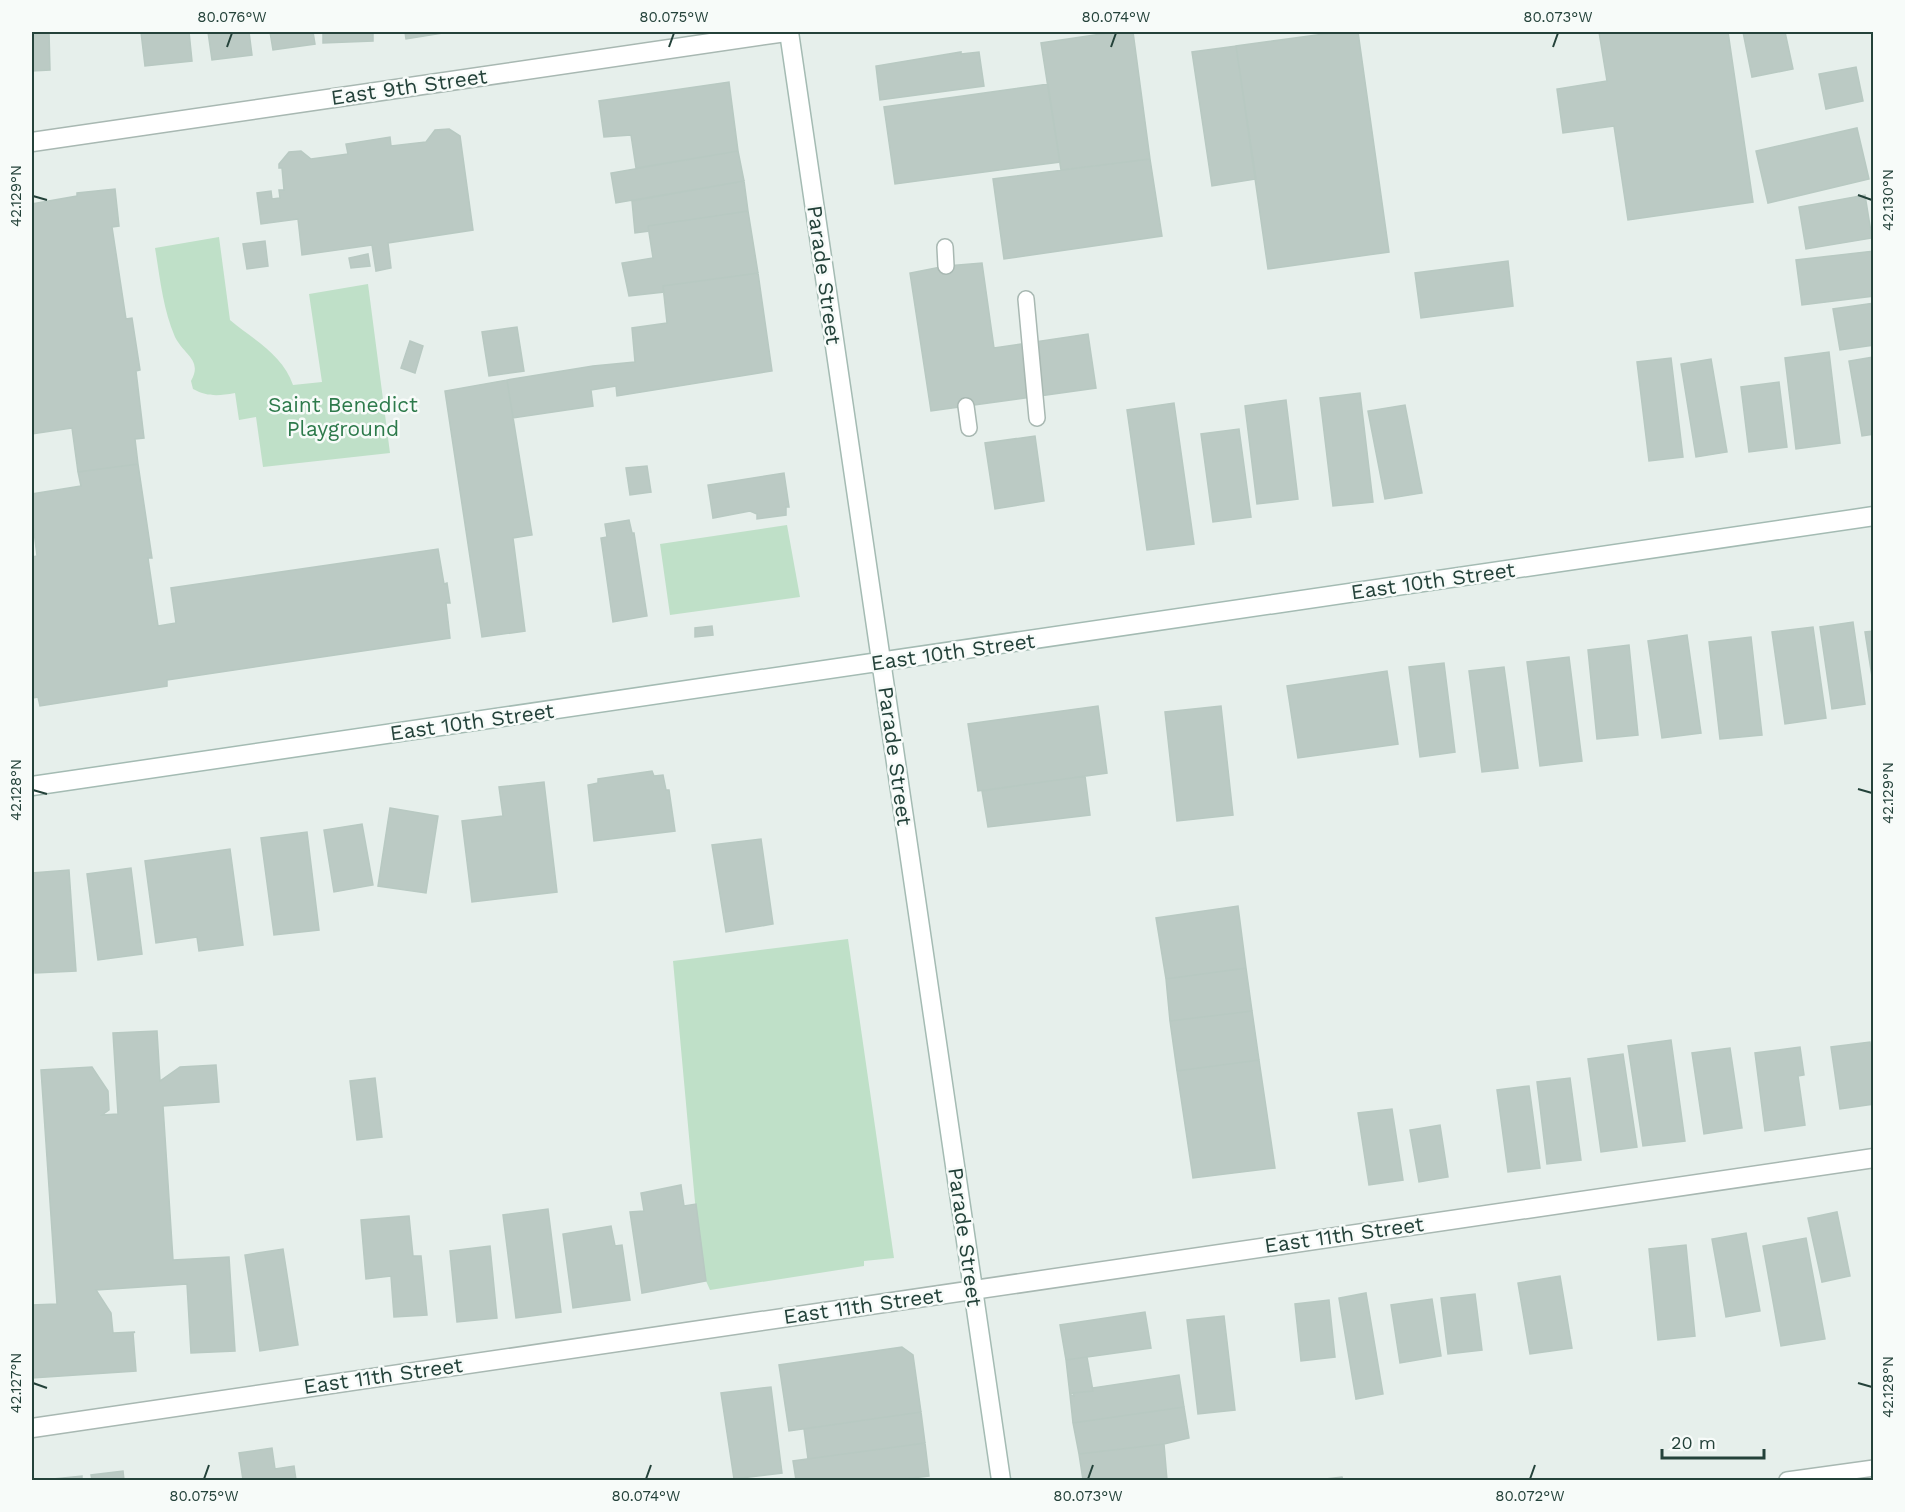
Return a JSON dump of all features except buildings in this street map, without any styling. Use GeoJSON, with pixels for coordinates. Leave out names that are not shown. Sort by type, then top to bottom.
{"type":"FeatureCollection","features":[{"type":"Feature","properties":{"kind":"street","name":"East 9th Street"},"geometry":{"type":"LineString","coordinates":[[32,142],[787,32]]}},
{"type":"Feature","properties":{"kind":"street","name":"Parade Street"},"geometry":{"type":"LineString","coordinates":[[787,32],[1001,1480]]}},
{"type":"Feature","properties":{"kind":"street","name":"East 10th Street"},"geometry":{"type":"LineString","coordinates":[[32,786],[1874,516]]}},
{"type":"Feature","properties":{"kind":"street","name":"East 11th Street"},"geometry":{"type":"LineString","coordinates":[[32,1428],[1874,1158]]}},
{"type":"Feature","properties":{"kind":"lane"},"geometry":{"type":"LineString","coordinates":[[945,247],[946,266]]}},
{"type":"Feature","properties":{"kind":"lane"},"geometry":{"type":"LineString","coordinates":[[1026,299],[1037,418]]}},
{"type":"Feature","properties":{"kind":"lane"},"geometry":{"type":"LineString","coordinates":[[966,406],[969,428]]}},
{"type":"Feature","properties":{"kind":"lane"},"geometry":{"type":"LineString","coordinates":[[1787,1480],[1874,1468]]}},
{"type":"Feature","properties":{"kind":"green space","name":"Saint Benedict Playground"},"geometry":{"type":"Polygon","coordinates":[[[219,237],[230,320],[275,357],[293,385],[322,382],[309,294],[368,284],[390,453],[263,467],[256,417],[239,420],[235,393],[213,395],[193,389],[191,381],[195,368],[194,363],[175,337],[171,326],[162,293],[155,248],[219,237]]]}},
{"type":"Feature","properties":{"kind":"green space"},"geometry":{"type":"Polygon","coordinates":[[[787,525],[800,597],[670,615],[660,544],[787,525]]]}},
{"type":"Feature","properties":{"kind":"green space"},"geometry":{"type":"Polygon","coordinates":[[[848,939],[894,1258],[864,1261],[864,1266],[710,1290],[706,1281],[695,1202],[673,961],[848,939]]]}}]}
